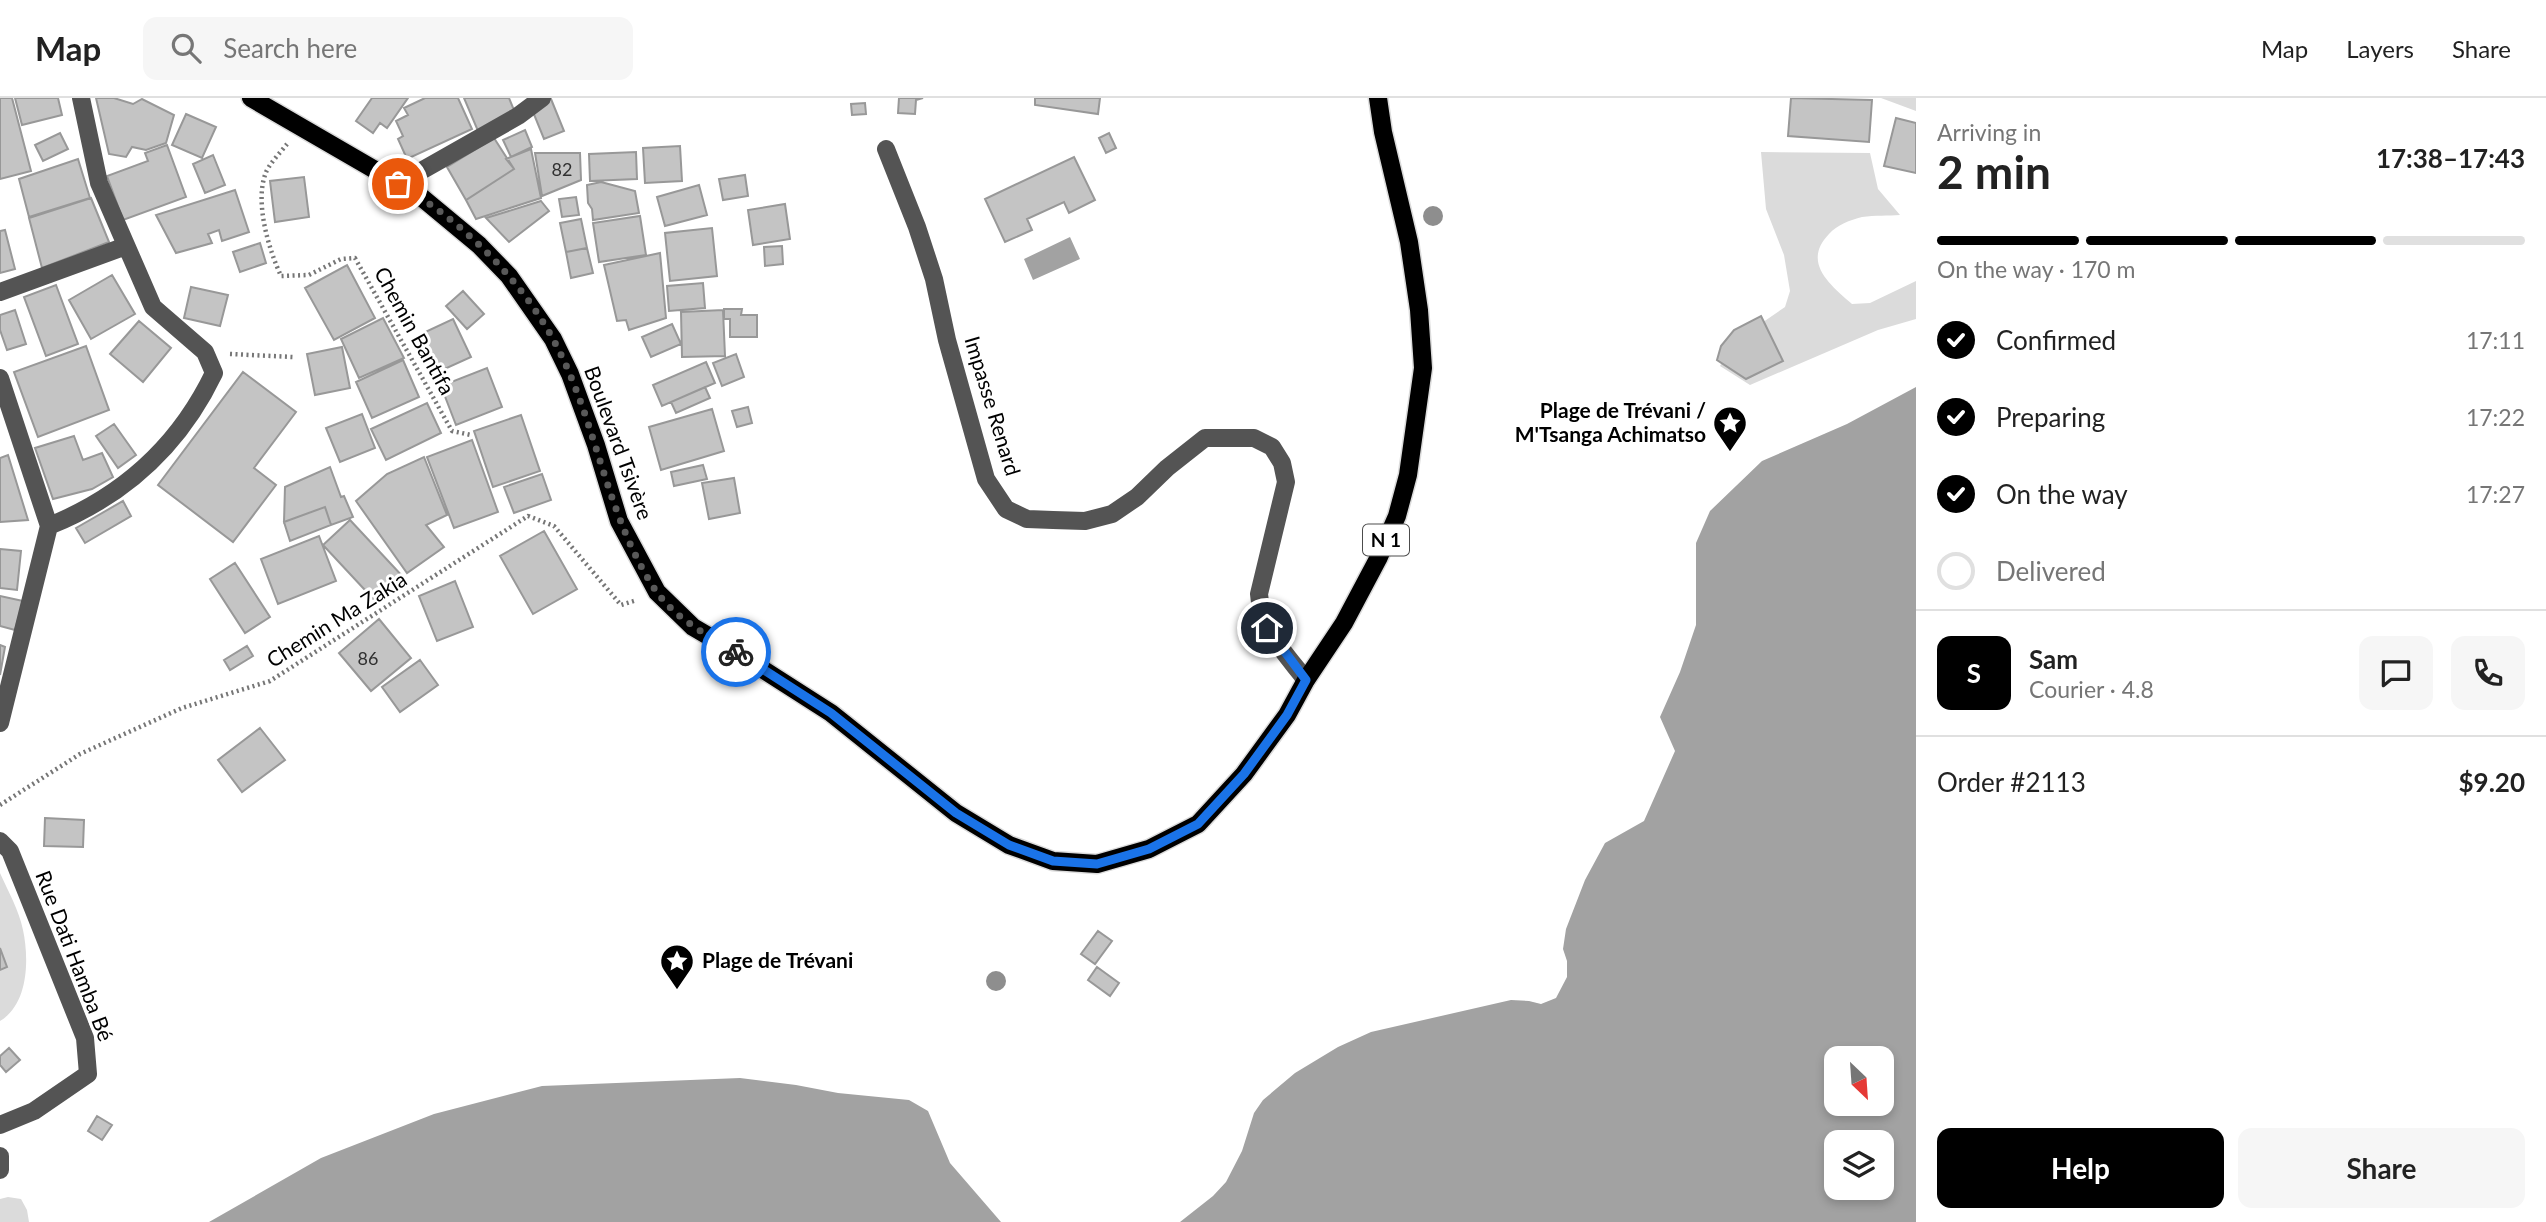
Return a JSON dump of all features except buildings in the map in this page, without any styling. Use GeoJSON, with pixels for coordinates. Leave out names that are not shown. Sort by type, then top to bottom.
{"type":"FeatureCollection","features":[{"type":"Feature","properties":{"kind":"main road","name":"Boulevard Tsivère"},"geometry":{"type":"LineString","coordinates":[[251,98],[420,196],[479,245],[509,276],[553,339],[570,374],[596,445],[619,521],[657,592],[693,628],[831,713],[956,813],[1009,845],[1053,861],[1097,864],[1149,849],[1198,824],[1244,774],[1287,715],[1306,680]]}},
{"type":"Feature","properties":{"kind":"main road","name":"N 1"},"geometry":{"type":"LineString","coordinates":[[1306,680],[1344,623],[1397,516],[1408,475],[1423,368],[1419,310],[1409,242],[1382,132],[1378,98]]}},
{"type":"Feature","properties":{"kind":"street"},"geometry":{"type":"LineString","coordinates":[[48,526],[74,516],[118,491],[151,462],[193,413],[215,373],[205,352],[153,307],[99,183],[81,98]]}},
{"type":"Feature","properties":{"kind":"street"},"geometry":{"type":"LineString","coordinates":[[398,184],[518,116],[542,98]]}},
{"type":"Feature","properties":{"kind":"street","name":"Impasse Renard"},"geometry":{"type":"LineString","coordinates":[[886,149],[934,279],[947,340],[986,479],[1006,509],[1027,519],[1085,521],[1112,514],[1137,497],[1167,468],[1205,438],[1254,438],[1272,447],[1282,463],[1286,482],[1259,594],[1260,612],[1267,628],[1306,680]]}},
{"type":"Feature","properties":{"kind":"street"},"geometry":{"type":"LineString","coordinates":[[0,292],[125,246]]}},
{"type":"Feature","properties":{"kind":"street"},"geometry":{"type":"LineString","coordinates":[[0,378],[48,526],[0,723]]}},
{"type":"Feature","properties":{"kind":"street","name":"Rue Dati Hamba Bé"},"geometry":{"type":"LineString","coordinates":[[0,841],[10,850],[85,1038],[88,1066],[88,1073],[72,1086],[34,1111],[0,1125]]}},
{"type":"Feature","properties":{"kind":"street"},"geometry":{"type":"LineString","coordinates":[[0,1156],[0,1170]]}},
{"type":"Feature","properties":{"kind":"path","name":"Chemin Bantifa"},"geometry":{"type":"LineString","coordinates":[[300,127],[265,174],[262,199],[268,248],[281,276],[310,275],[341,259],[355,258],[452,431],[471,435]]}},
{"type":"Feature","properties":{"kind":"path"},"geometry":{"type":"LineString","coordinates":[[205,352],[293,357]]}},
{"type":"Feature","properties":{"kind":"path","name":"Chemin Ma Zakia"},"geometry":{"type":"LineString","coordinates":[[0,805],[80,754],[182,708],[270,681],[528,516],[554,527],[621,605],[657,592]]}},
{"type":"Feature","properties":{"kind":"shaded area"},"geometry":{"type":"Polygon","coordinates":[[[1881,98],[1916,98],[1916,111],[1881,98]]]}},
{"type":"Feature","properties":{"kind":"shaded area"},"geometry":{"type":"Polygon","coordinates":[[[1761,152],[1870,153],[1878,189],[1900,215],[1862,217],[1840,225],[1821,244],[1818,263],[1827,280],[1852,304],[1870,303],[1916,281],[1916,319],[1878,330],[1750,385],[1720,366],[1734,342],[1785,307],[1790,291],[1784,255],[1766,209],[1761,152]]]}},
{"type":"Feature","properties":{"kind":"shaded area"},"geometry":{"type":"Polygon","coordinates":[[[1070,237],[1080,259],[1033,280],[1024,259],[1070,237]]]}},
{"type":"Feature","properties":{"kind":"shaded area"},"geometry":{"type":"Polygon","coordinates":[[[1916,387],[1916,1222],[1180,1222],[1226,1182],[1242,1151],[1254,1113],[1263,1100],[1295,1073],[1338,1047],[1371,1032],[1511,1000],[1541,1004],[1556,998],[1567,977],[1567,961],[1563,949],[1566,929],[1585,880],[1605,843],[1644,821],[1675,751],[1660,717],[1680,672],[1696,625],[1696,543],[1710,511],[1762,461],[1847,424],[1916,387]]]}},
{"type":"Feature","properties":{"kind":"shaded area"},"geometry":{"type":"Polygon","coordinates":[[[0,873],[19,915],[26,967],[25,980],[17,1004],[0,1021],[0,873]]]}},
{"type":"Feature","properties":{"kind":"shaded area"},"geometry":{"type":"Polygon","coordinates":[[[740,1078],[838,1093],[909,1100],[928,1111],[950,1163],[1001,1222],[209,1222],[321,1158],[434,1114],[542,1086],[740,1078]]]}},
{"type":"Feature","properties":{"kind":"shaded area"},"geometry":{"type":"Polygon","coordinates":[[[0,1199],[21,1199],[29,1222],[0,1222],[0,1199]]]}},
{"type":"Feature","properties":{"kind":"way so far"},"geometry":{"type":"LineString","coordinates":[[398,184],[420,196],[479,245],[509,276],[533,309],[553,339],[570,374],[596,445],[619,521],[657,592],[693,628],[736,652]]}},
{"type":"Feature","properties":{"kind":"place","name":"Plage de Trévani / M'Tsanga Achimatso"},"geometry":{"type":"Point","coordinates":[1730,453]}},
{"type":"Feature","properties":{"kind":"place","name":"Plage de Trévani"},"geometry":{"type":"Point","coordinates":[677,991]}},
{"type":"Feature","properties":{"kind":"route"},"geometry":{"type":"LineString","coordinates":[[736,652],[831,713],[956,813],[1009,845],[1053,861],[1097,864],[1149,849],[1198,824],[1244,774],[1287,715],[1306,680],[1267,628]]}}]}
